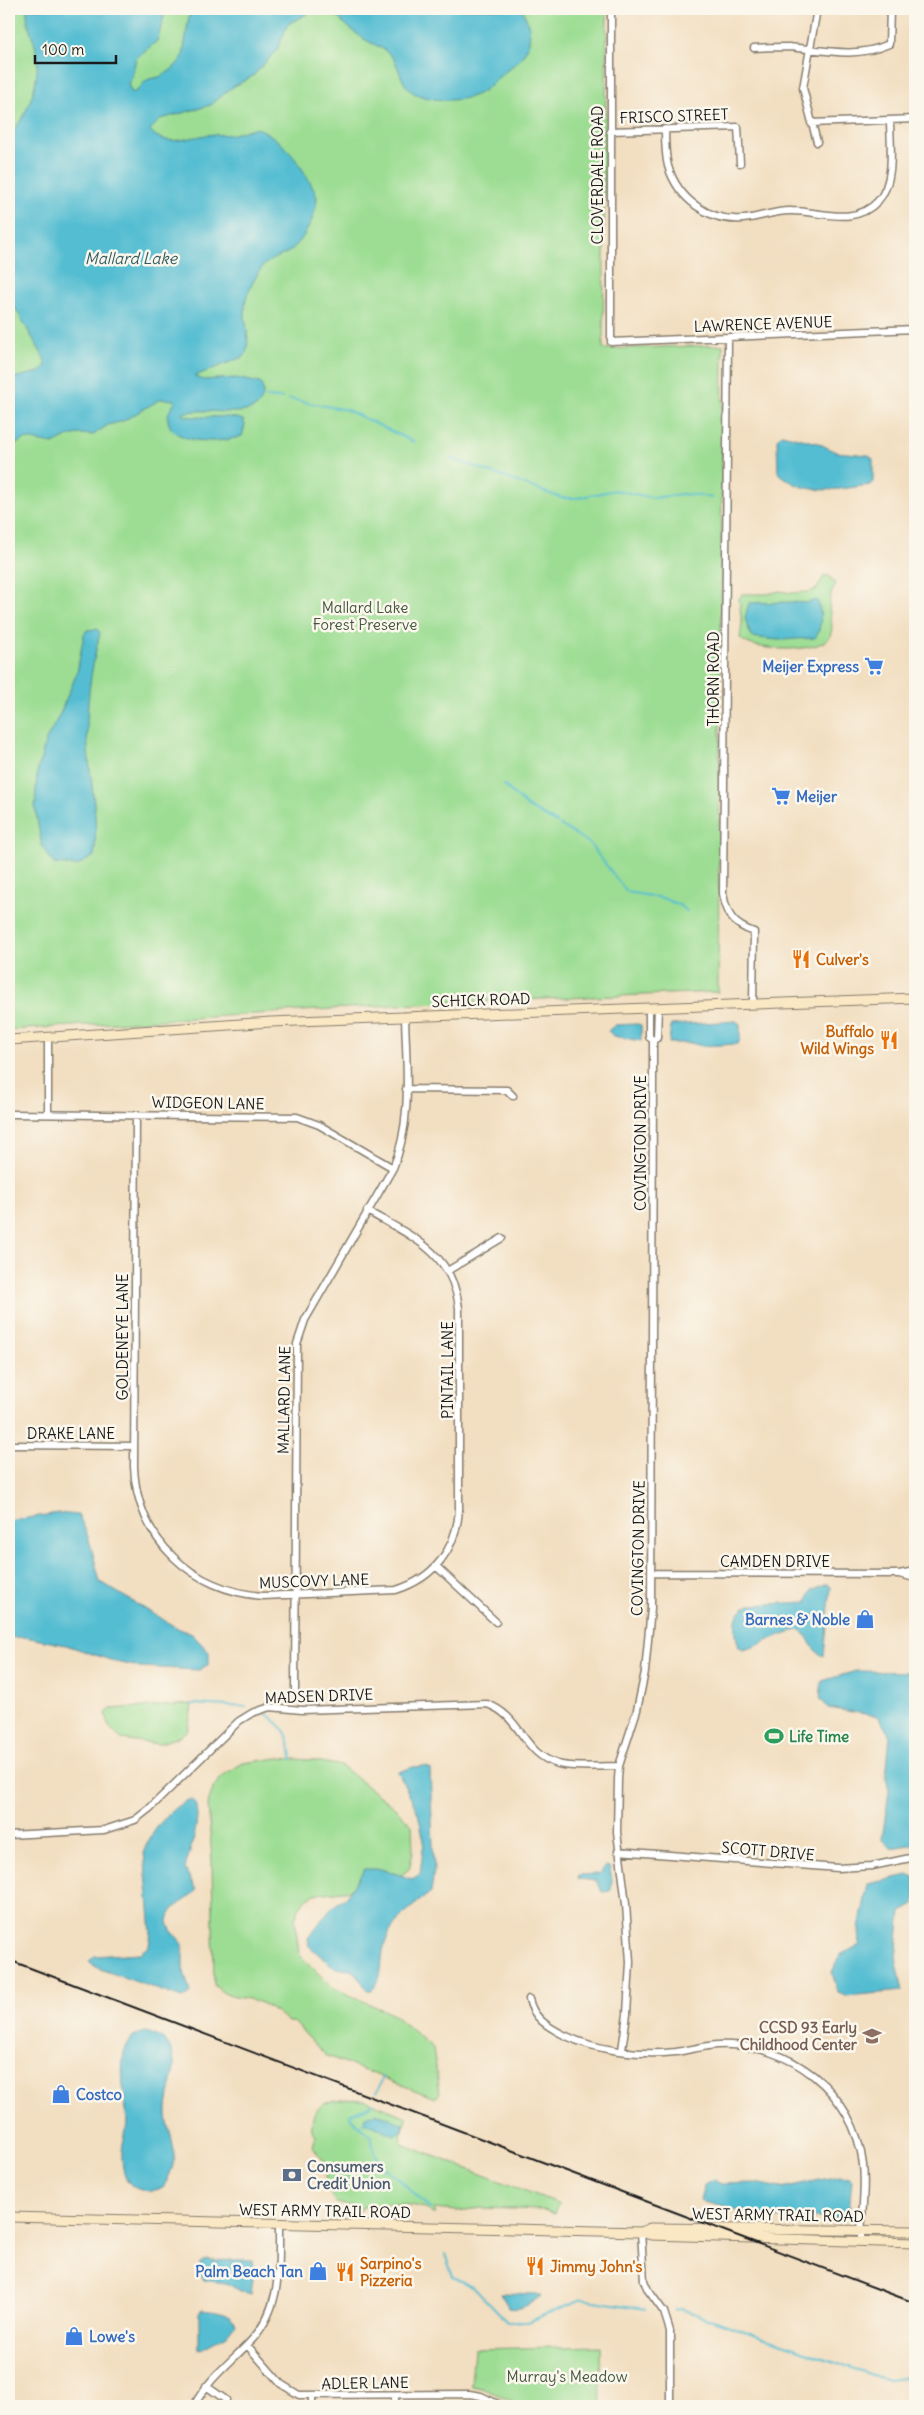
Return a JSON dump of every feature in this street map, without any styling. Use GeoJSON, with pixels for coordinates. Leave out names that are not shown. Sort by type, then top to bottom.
{"type":"FeatureCollection","features":[{"type":"Feature","properties":{"kind":"main road","name":"SCHICK ROAD"},"geometry":{"type":"LineString","coordinates":[[9,1040],[271,1022],[915,998]]}},
{"type":"Feature","properties":{"kind":"main road","name":"WEST ARMY TRAIL ROAD"},"geometry":{"type":"LineString","coordinates":[[9,2217],[641,2232],[651,2236],[915,2243]]}},
{"type":"Feature","properties":{"kind":"main road","name":"WEST ARMY TRAIL ROAD"},"geometry":{"type":"LineString","coordinates":[[641,2232],[650,2228],[915,2231]]}},
{"type":"Feature","properties":{"kind":"street","name":"CLOVERDALE ROAD"},"geometry":{"type":"LineString","coordinates":[[611,9],[611,342]]}},
{"type":"Feature","properties":{"kind":"street"},"geometry":{"type":"LineString","coordinates":[[817,9],[804,88],[811,123],[818,142]]}},
{"type":"Feature","properties":{"kind":"street"},"geometry":{"type":"LineString","coordinates":[[754,48],[789,47],[830,53],[870,51],[889,44],[890,9]]}},
{"type":"Feature","properties":{"kind":"street"},"geometry":{"type":"LineString","coordinates":[[811,123],[915,119]]}},
{"type":"Feature","properties":{"kind":"street"},"geometry":{"type":"LineString","coordinates":[[665,129],[666,154],[674,181],[689,200],[710,214],[736,219],[790,210],[845,216],[858,214],[869,208],[879,200],[886,186],[890,171],[890,120]]}},
{"type":"Feature","properties":{"kind":"street","name":"FRISCO STREET"},"geometry":{"type":"LineString","coordinates":[[610,131],[738,127],[740,163]]}},
{"type":"Feature","properties":{"kind":"street","name":"LAWRENCE AVENUE"},"geometry":{"type":"LineString","coordinates":[[611,342],[915,330]]}},
{"type":"Feature","properties":{"kind":"street","name":"THORN ROAD"},"geometry":{"type":"LineString","coordinates":[[728,338],[724,894],[728,916],[741,928],[754,932],[753,1004]]}},
{"type":"Feature","properties":{"kind":"street","name":"COVINGTON DRIVE"},"geometry":{"type":"LineString","coordinates":[[622,2050],[629,1998],[630,1962],[627,1911],[618,1851],[616,1811],[619,1766],[638,1710],[645,1672],[650,1629],[652,1573],[653,1040],[649,1037],[653,1008]]}},
{"type":"Feature","properties":{"kind":"street","name":"MALLARD LANE"},"geometry":{"type":"LineString","coordinates":[[295,1691],[297,1344],[305,1320],[393,1168],[401,1149],[405,1130],[405,1016]]}},
{"type":"Feature","properties":{"kind":"street"},"geometry":{"type":"LineString","coordinates":[[48,1037],[48,1114]]}},
{"type":"Feature","properties":{"kind":"street"},"geometry":{"type":"LineString","coordinates":[[406,1089],[507,1090],[513,1096]]}},
{"type":"Feature","properties":{"kind":"street","name":"WIDGEON LANE"},"geometry":{"type":"LineString","coordinates":[[9,1114],[297,1117],[319,1125],[393,1168]]}},
{"type":"Feature","properties":{"kind":"street","name":"GOLDENEYE LANE"},"geometry":{"type":"LineString","coordinates":[[136,1115],[134,1472],[140,1502],[152,1531],[167,1552]]}},
{"type":"Feature","properties":{"kind":"street","name":"PINTAIL LANE"},"geometry":{"type":"LineString","coordinates":[[367,1211],[426,1246],[448,1270],[456,1290],[459,1308],[459,1510],[454,1539],[437,1567]]}},
{"type":"Feature","properties":{"kind":"street"},"geometry":{"type":"LineString","coordinates":[[448,1270],[502,1238]]}},
{"type":"Feature","properties":{"kind":"street","name":"DRAKE LANE"},"geometry":{"type":"LineString","coordinates":[[9,1445],[134,1446]]}},
{"type":"Feature","properties":{"kind":"street","name":"MUSCOVY LANE"},"geometry":{"type":"LineString","coordinates":[[167,1552],[197,1577],[226,1590],[263,1596],[396,1590],[416,1582],[437,1567]]}},
{"type":"Feature","properties":{"kind":"street"},"geometry":{"type":"LineString","coordinates":[[437,1567],[496,1622]]}},
{"type":"Feature","properties":{"kind":"street","name":"CAMDEN DRIVE"},"geometry":{"type":"LineString","coordinates":[[652,1573],[899,1574],[915,1571]]}},
{"type":"Feature","properties":{"kind":"street","name":"CAMDEN DRIVE"},"geometry":{"type":"LineString","coordinates":[[899,1574],[915,1578]]}},
{"type":"Feature","properties":{"kind":"street","name":"MADSEN DRIVE"},"geometry":{"type":"LineString","coordinates":[[9,1835],[104,1830],[135,1820],[149,1809],[239,1721],[252,1713],[270,1707],[302,1710],[487,1704],[503,1710],[535,1751],[542,1757],[559,1765],[619,1766]]}},
{"type":"Feature","properties":{"kind":"street","name":"SCOTT DRIVE"},"geometry":{"type":"LineString","coordinates":[[618,1851],[838,1868],[872,1866],[915,1858]]}},
{"type":"Feature","properties":{"kind":"street"},"geometry":{"type":"LineString","coordinates":[[529,1999],[532,2011],[550,2028],[597,2047],[652,2054],[715,2045],[748,2046],[784,2056],[807,2070],[822,2082],[840,2102],[859,2143],[864,2176],[861,2241]]}},
{"type":"Feature","properties":{"kind":"street"},"geometry":{"type":"LineString","coordinates":[[194,2406],[206,2386],[219,2370],[247,2345],[266,2322],[275,2299],[279,2279],[279,2223]]}},
{"type":"Feature","properties":{"kind":"street"},"geometry":{"type":"LineString","coordinates":[[641,2232],[644,2281],[648,2290],[664,2312],[670,2331],[670,2406]]}},
{"type":"Feature","properties":{"kind":"street","name":"ADLER LANE"},"geometry":{"type":"LineString","coordinates":[[247,2345],[281,2384],[299,2395],[312,2397],[469,2394],[481,2396],[499,2406]]}},
{"type":"Feature","properties":{"kind":"street"},"geometry":{"type":"LineString","coordinates":[[206,2386],[226,2400]]}},
{"type":"Feature","properties":{"kind":"street"},"geometry":{"type":"LineString","coordinates":[[396,2395],[396,2406]]}},
{"type":"Feature","properties":{"kind":"street"},"geometry":{"type":"LineString","coordinates":[[312,2397],[312,2406]]}},
{"type":"Feature","properties":{"kind":"green space","name":"Mallard Lake Forest Preserve"},"geometry":{"type":"Polygon","coordinates":[[[9,9],[607,9],[603,349],[723,345],[718,992],[394,1005],[9,1030],[9,9]]]}},
{"type":"Feature","properties":{"kind":"green space"},"geometry":{"type":"Polygon","coordinates":[[[828,575],[836,584],[829,607],[832,630],[830,636],[824,642],[814,646],[786,649],[757,646],[746,643],[740,638],[742,624],[739,599],[742,594],[767,594],[780,591],[791,593],[809,592],[817,589],[824,576],[828,575]]]}},
{"type":"Feature","properties":{"kind":"green space"},"geometry":{"type":"Polygon","coordinates":[[[192,1704],[188,1730],[178,1737],[158,1744],[121,1739],[109,1727],[106,1713],[111,1709],[192,1704]]]}},
{"type":"Feature","properties":{"kind":"green space"},"geometry":{"type":"Polygon","coordinates":[[[278,1758],[312,1760],[341,1766],[396,1809],[412,1825],[413,1853],[409,1869],[399,1877],[363,1889],[314,1894],[305,1900],[299,1908],[295,1919],[299,1954],[332,1987],[394,2015],[433,2048],[440,2093],[435,2098],[325,2055],[294,2022],[288,2022],[262,2003],[230,1996],[214,1985],[212,1860],[208,1804],[214,1786],[225,1774],[243,1763],[278,1758]]]}},
{"type":"Feature","properties":{"kind":"green space"},"geometry":{"type":"Polygon","coordinates":[[[342,2099],[364,2100],[407,2117],[400,2136],[402,2144],[560,2204],[555,2213],[543,2210],[481,2208],[457,2211],[433,2209],[435,2214],[432,2214],[417,2206],[388,2204],[362,2207],[358,2214],[351,2215],[349,2212],[356,2210],[357,2207],[336,2203],[326,2184],[324,2163],[313,2146],[316,2136],[312,2130],[312,2123],[316,2112],[324,2104],[342,2099]]]}},
{"type":"Feature","properties":{"kind":"green space","name":"Murray's Meadow"},"geometry":{"type":"Polygon","coordinates":[[[600,2346],[601,2406],[523,2406],[482,2388],[471,2386],[474,2349],[600,2346]]]}},
{"type":"Feature","properties":{"kind":"water","name":"Mallard Lake"},"geometry":{"type":"Polygon","coordinates":[[[27,9],[164,9],[165,13],[157,41],[136,58],[132,77],[128,84],[132,93],[137,91],[147,80],[159,77],[170,71],[181,59],[190,9],[316,9],[288,24],[277,50],[253,76],[231,88],[211,105],[161,119],[150,130],[161,139],[174,140],[205,135],[229,135],[250,129],[260,129],[279,141],[287,149],[301,167],[317,197],[312,219],[305,234],[290,251],[263,266],[251,286],[246,298],[245,307],[248,339],[245,356],[195,376],[203,380],[236,378],[260,383],[263,394],[262,398],[257,406],[239,412],[202,411],[182,414],[193,417],[228,417],[243,420],[245,425],[242,436],[212,441],[189,439],[179,435],[172,429],[168,421],[168,414],[175,400],[161,399],[123,421],[108,425],[93,435],[72,435],[53,444],[26,439],[9,447],[9,379],[39,372],[46,366],[44,358],[9,297],[9,136],[22,118],[32,96],[37,72],[36,50],[27,9]]]}},
{"type":"Feature","properties":{"kind":"water"},"geometry":{"type":"Polygon","coordinates":[[[329,9],[522,9],[527,21],[529,40],[527,48],[517,62],[483,91],[468,98],[432,99],[411,91],[404,82],[395,61],[389,54],[359,36],[329,9]]]}},
{"type":"Feature","properties":{"kind":"water"},"geometry":{"type":"Polygon","coordinates":[[[782,434],[818,443],[836,452],[868,455],[873,459],[873,482],[870,485],[834,490],[810,489],[799,486],[778,472],[777,439],[782,434]]]}},
{"type":"Feature","properties":{"kind":"water"},"geometry":{"type":"Polygon","coordinates":[[[817,600],[821,620],[815,638],[778,640],[751,637],[745,618],[749,603],[805,603],[817,600]]]}},
{"type":"Feature","properties":{"kind":"water"},"geometry":{"type":"Polygon","coordinates":[[[97,629],[100,633],[93,662],[87,720],[96,830],[94,856],[77,866],[54,864],[42,846],[35,808],[37,773],[46,740],[59,716],[77,673],[84,634],[87,630],[97,629]]]}},
{"type":"Feature","properties":{"kind":"water"},"geometry":{"type":"Polygon","coordinates":[[[736,1021],[740,1024],[738,1044],[702,1046],[691,1043],[669,1043],[671,1025],[736,1021]]]}},
{"type":"Feature","properties":{"kind":"water"},"geometry":{"type":"Polygon","coordinates":[[[615,1025],[641,1025],[641,1041],[613,1036],[608,1031],[615,1025]]]}},
{"type":"Feature","properties":{"kind":"water"},"geometry":{"type":"Polygon","coordinates":[[[58,1513],[78,1515],[89,1539],[100,1582],[177,1628],[192,1634],[209,1652],[209,1664],[199,1670],[140,1667],[116,1662],[66,1645],[25,1637],[9,1638],[9,1521],[58,1513]]]}},
{"type":"Feature","properties":{"kind":"water"},"geometry":{"type":"Polygon","coordinates":[[[828,1584],[831,1587],[824,1656],[813,1648],[807,1636],[801,1630],[786,1633],[743,1650],[739,1647],[735,1629],[737,1617],[743,1608],[749,1605],[807,1602],[812,1590],[828,1584]]]}},
{"type":"Feature","properties":{"kind":"water"},"geometry":{"type":"Polygon","coordinates":[[[856,1671],[915,1672],[915,1844],[891,1848],[882,1839],[889,1791],[886,1777],[890,1736],[878,1716],[828,1708],[820,1698],[822,1681],[856,1671]]]}},
{"type":"Feature","properties":{"kind":"water"},"geometry":{"type":"Polygon","coordinates":[[[424,1766],[430,1769],[434,1871],[431,1892],[409,1909],[392,1929],[384,1947],[381,1970],[376,1986],[372,1990],[367,1990],[357,1974],[352,1970],[336,1969],[309,1946],[308,1938],[330,1909],[347,1896],[364,1869],[381,1869],[412,1879],[420,1874],[424,1841],[418,1813],[398,1772],[424,1766]]]}},
{"type":"Feature","properties":{"kind":"water"},"geometry":{"type":"Polygon","coordinates":[[[192,1799],[196,1805],[197,1823],[185,1869],[196,1890],[175,1907],[169,1916],[168,1922],[171,1930],[183,1944],[183,1968],[190,1993],[187,1997],[182,1998],[97,1968],[89,1961],[95,1956],[140,1953],[149,1946],[151,1932],[144,1851],[151,1836],[170,1812],[177,1806],[192,1799]]]}},
{"type":"Feature","properties":{"kind":"water"},"geometry":{"type":"Polygon","coordinates":[[[605,1866],[609,1867],[611,1876],[612,1886],[610,1891],[602,1892],[597,1881],[578,1879],[579,1875],[600,1874],[605,1866]]]}},
{"type":"Feature","properties":{"kind":"water"},"geometry":{"type":"Polygon","coordinates":[[[908,1875],[915,1877],[915,1905],[901,1912],[896,1957],[903,1991],[846,1996],[838,1993],[832,1972],[840,1955],[860,1945],[859,1928],[868,1884],[908,1875]]]}},
{"type":"Feature","properties":{"kind":"water"},"geometry":{"type":"Polygon","coordinates":[[[145,2032],[155,2035],[166,2042],[173,2055],[174,2062],[167,2109],[174,2153],[173,2163],[163,2188],[153,2190],[144,2190],[131,2185],[124,2172],[122,2163],[122,2148],[127,2122],[122,2079],[124,2053],[126,2046],[133,2036],[145,2032]]]}},
{"type":"Feature","properties":{"kind":"water"},"geometry":{"type":"Polygon","coordinates":[[[378,2113],[403,2124],[401,2132],[395,2135],[364,2122],[365,2116],[378,2113]]]}},
{"type":"Feature","properties":{"kind":"water"},"geometry":{"type":"Polygon","coordinates":[[[839,2176],[849,2177],[852,2180],[849,2211],[841,2218],[769,2218],[700,2201],[704,2185],[714,2180],[721,2184],[755,2183],[782,2188],[839,2176]]]}},
{"type":"Feature","properties":{"kind":"water"},"geometry":{"type":"Polygon","coordinates":[[[207,2259],[252,2260],[254,2271],[251,2294],[246,2294],[226,2283],[203,2280],[200,2275],[200,2263],[207,2259]]]}},
{"type":"Feature","properties":{"kind":"water"},"geometry":{"type":"Polygon","coordinates":[[[500,2293],[536,2294],[541,2296],[526,2306],[513,2309],[509,2308],[500,2293]]]}},
{"type":"Feature","properties":{"kind":"water"},"geometry":{"type":"Polygon","coordinates":[[[202,2309],[226,2314],[236,2324],[227,2335],[199,2350],[199,2313],[202,2309]]]}},
{"type":"Feature","properties":{"kind":"waterway"},"geometry":{"type":"LineString","coordinates":[[262,397],[282,398]]}},
{"type":"Feature","properties":{"kind":"waterway"},"geometry":{"type":"LineString","coordinates":[[289,399],[347,410],[414,442]]}},
{"type":"Feature","properties":{"kind":"waterway"},"geometry":{"type":"LineString","coordinates":[[450,458],[562,498],[577,498],[615,490],[654,498],[681,494],[712,498]]}},
{"type":"Feature","properties":{"kind":"waterway"},"geometry":{"type":"LineString","coordinates":[[504,785],[528,807],[557,823]]}},
{"type":"Feature","properties":{"kind":"waterway"},"geometry":{"type":"LineString","coordinates":[[560,825],[589,843],[627,892],[662,898],[679,905],[687,911]]}},
{"type":"Feature","properties":{"kind":"waterway"},"geometry":{"type":"LineString","coordinates":[[192,1704],[247,1707]]}},
{"type":"Feature","properties":{"kind":"waterway"},"geometry":{"type":"LineString","coordinates":[[265,1713],[282,1727],[285,1732],[290,1744],[292,1759]]}},
{"type":"Feature","properties":{"kind":"waterway"},"geometry":{"type":"LineString","coordinates":[[377,2092],[383,2077]]}},
{"type":"Feature","properties":{"kind":"waterway"},"geometry":{"type":"LineString","coordinates":[[372,2103],[350,2114],[351,2118],[371,2137],[375,2153],[382,2166],[398,2178],[430,2209]]}},
{"type":"Feature","properties":{"kind":"waterway"},"geometry":{"type":"LineString","coordinates":[[360,2127],[364,2122]]}},
{"type":"Feature","properties":{"kind":"waterway"},"geometry":{"type":"LineString","coordinates":[[445,2254],[453,2277],[472,2286],[507,2322],[527,2322],[582,2299],[646,2309]]}},
{"type":"Feature","properties":{"kind":"waterway"},"geometry":{"type":"LineString","coordinates":[[674,2310],[681,2309],[881,2378],[890,2380],[915,2376]]}},
{"type":"Feature","properties":{"kind":"railway"},"geometry":{"type":"LineString","coordinates":[[9,1960],[915,2303]]}},
{"type":"Feature","properties":{"kind":"place","name":"Meijer Express"},"geometry":{"type":"Point","coordinates":[874,666]}},
{"type":"Feature","properties":{"kind":"place","name":"Meijer"},"geometry":{"type":"Point","coordinates":[781,796]}},
{"type":"Feature","properties":{"kind":"place","name":"Culver's"},"geometry":{"type":"Point","coordinates":[801,959]}},
{"type":"Feature","properties":{"kind":"place","name":"Buffalo Wild Wings"},"geometry":{"type":"Point","coordinates":[889,1040]}},
{"type":"Feature","properties":{"kind":"place","name":"Barnes & Noble"},"geometry":{"type":"Point","coordinates":[865,1619]}},
{"type":"Feature","properties":{"kind":"place","name":"Life Time"},"geometry":{"type":"Point","coordinates":[774,1736]}},
{"type":"Feature","properties":{"kind":"place","name":"CCSD 93 Early Childhood Center"},"geometry":{"type":"Point","coordinates":[872,2036]}},
{"type":"Feature","properties":{"kind":"place","name":"Costco"},"geometry":{"type":"Point","coordinates":[61,2094]}},
{"type":"Feature","properties":{"kind":"place","name":"Consumers Credit Union"},"geometry":{"type":"Point","coordinates":[292,2175]}},
{"type":"Feature","properties":{"kind":"place","name":"Jimmy John's"},"geometry":{"type":"Point","coordinates":[535,2266]}},
{"type":"Feature","properties":{"kind":"place","name":"Palm Beach Tan"},"geometry":{"type":"Point","coordinates":[318,2271]}},
{"type":"Feature","properties":{"kind":"place","name":"Sarpino's Pizzeria"},"geometry":{"type":"Point","coordinates":[345,2272]}},
{"type":"Feature","properties":{"kind":"place","name":"Lowe's"},"geometry":{"type":"Point","coordinates":[74,2336]}}]}
